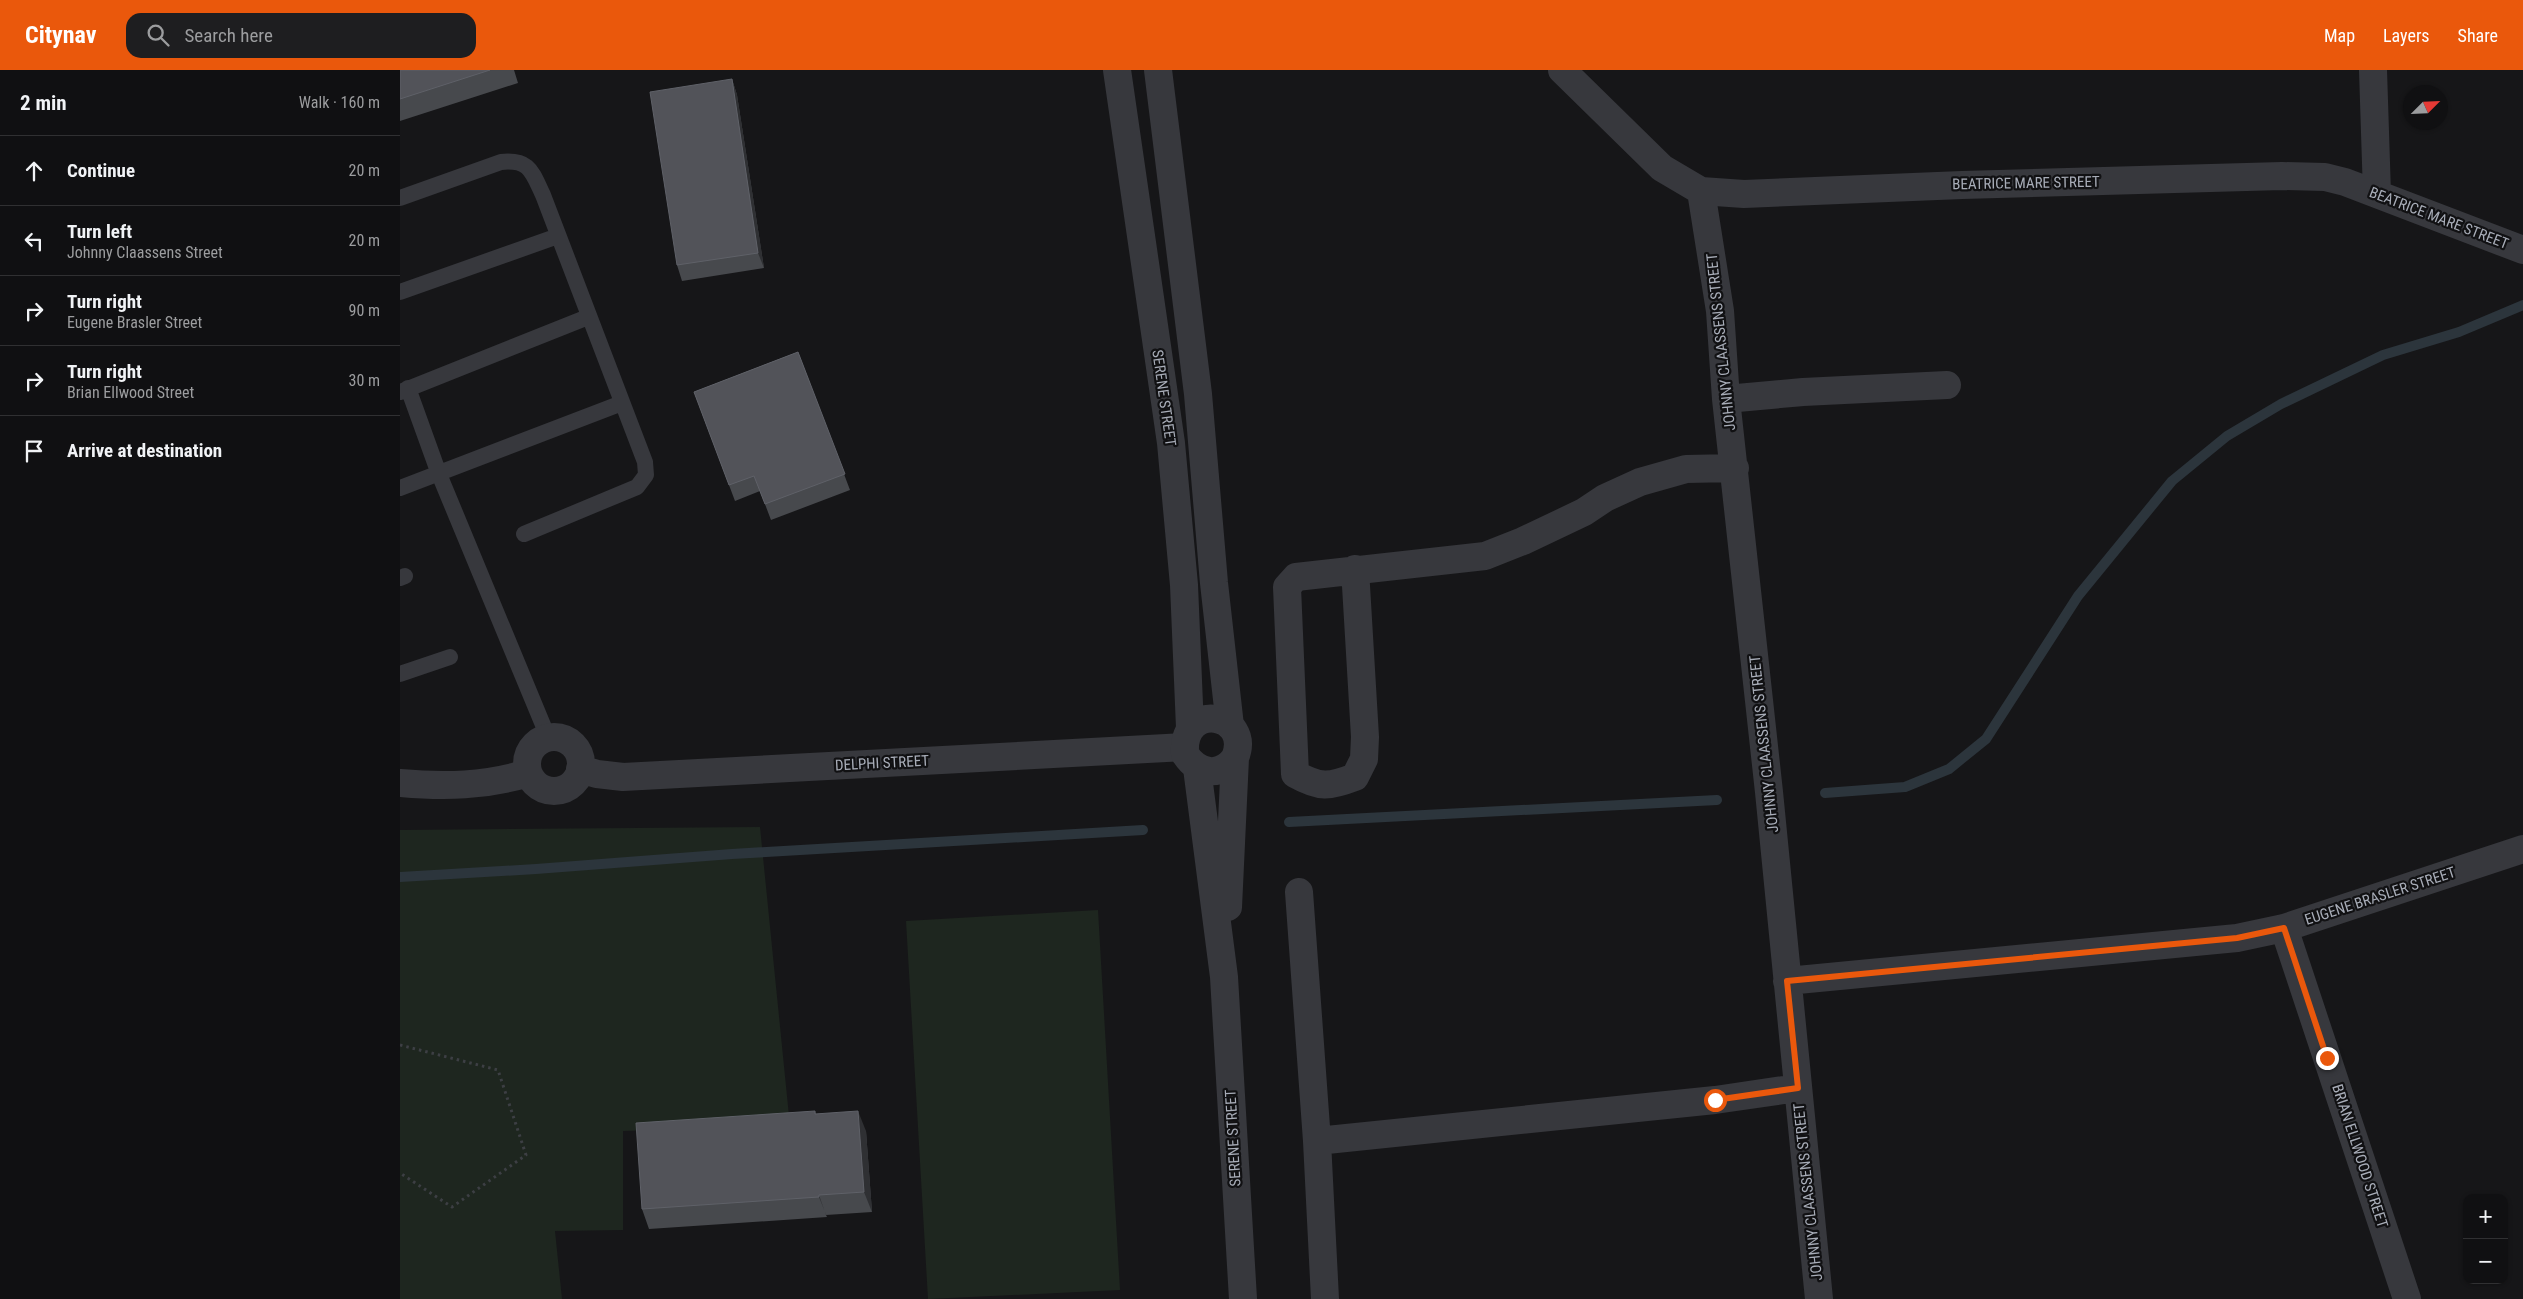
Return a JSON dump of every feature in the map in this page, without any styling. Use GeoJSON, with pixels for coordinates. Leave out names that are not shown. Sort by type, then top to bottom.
{"type":"FeatureCollection","features":[{"type":"Feature","properties":{"kind":"street","name":"SERENE STREET"},"geometry":{"type":"LineString","coordinates":[[1117,70],[1171,443],[1184,584],[1191,748],[1224,978],[1243,1299]]}},
{"type":"Feature","properties":{"kind":"street"},"geometry":{"type":"LineString","coordinates":[[1158,70],[1198,394],[1230,726],[1238,741],[1235,758],[1222,770],[1213,772],[1191,748],[1205,718],[1222,720],[1230,726]]}},
{"type":"Feature","properties":{"kind":"street","name":"BEATRICE MARE STREET"},"geometry":{"type":"LineString","coordinates":[[1562,70],[1662,168],[1702,191],[1744,194],[1962,185],[2282,176],[2325,177],[2345,182],[2523,250]]}},
{"type":"Feature","properties":{"kind":"street"},"geometry":{"type":"LineString","coordinates":[[2373,70],[2377,194]]}},
{"type":"Feature","properties":{"kind":"street","name":"JOHNNY CLAASSENS STREET"},"geometry":{"type":"LineString","coordinates":[[1702,191],[1716,276],[1726,399],[1735,468],[1819,1299]]}},
{"type":"Feature","properties":{"kind":"street"},"geometry":{"type":"LineString","coordinates":[[1726,399],[1802,392],[1947,384]]}},
{"type":"Feature","properties":{"kind":"street"},"geometry":{"type":"LineString","coordinates":[[1355,569],[1365,737],[1364,759],[1355,777],[1333,785],[1313,784],[1296,774],[1287,587],[1296,577],[1355,569],[1485,556],[1532,537],[1584,512],[1605,498],[1640,482],[1686,469],[1735,468]]}},
{"type":"Feature","properties":{"kind":"street"},"geometry":{"type":"LineString","coordinates":[[548,738],[566,740],[573,744],[581,760],[578,778],[572,784],[556,791],[539,787],[528,773],[528,755],[539,741],[548,738]]}},
{"type":"Feature","properties":{"kind":"street","name":"DELPHI STREET"},"geometry":{"type":"LineString","coordinates":[[580,769],[597,774],[623,776],[1191,748]]}},
{"type":"Feature","properties":{"kind":"street","name":"SERENE STREET"},"geometry":{"type":"LineString","coordinates":[[1224,978],[1235,758]]}},
{"type":"Feature","properties":{"kind":"street"},"geometry":{"type":"LineString","coordinates":[[400,783],[450,786],[483,784],[528,773]]}},
{"type":"Feature","properties":{"kind":"street","name":"EUGENE BRASLER STREET"},"geometry":{"type":"LineString","coordinates":[[1787,981],[2237,938],[2284,928],[2523,849]]}},
{"type":"Feature","properties":{"kind":"street"},"geometry":{"type":"LineString","coordinates":[[1299,892],[1317,1141],[1325,1299]]}},
{"type":"Feature","properties":{"kind":"street","name":"BRIAN ELLWOOD STREET"},"geometry":{"type":"LineString","coordinates":[[2284,928],[2407,1299]]}},
{"type":"Feature","properties":{"kind":"street"},"geometry":{"type":"LineString","coordinates":[[1317,1141],[1705,1101],[1798,1088]]}},
{"type":"Feature","properties":{"kind":"lane"},"geometry":{"type":"LineString","coordinates":[[400,198],[501,162],[516,161],[525,164],[532,172],[558,236],[647,469],[644,481],[636,487],[524,534]]}},
{"type":"Feature","properties":{"kind":"lane"},"geometry":{"type":"LineString","coordinates":[[400,292],[558,236]]}},
{"type":"Feature","properties":{"kind":"lane"},"geometry":{"type":"LineString","coordinates":[[548,738],[404,390],[588,317]]}},
{"type":"Feature","properties":{"kind":"lane"},"geometry":{"type":"LineString","coordinates":[[400,488],[622,403]]}},
{"type":"Feature","properties":{"kind":"lane"},"geometry":{"type":"LineString","coordinates":[[400,674],[450,657]]}},
{"type":"Feature","properties":{"kind":"path"},"geometry":{"type":"LineString","coordinates":[[400,1045],[498,1070],[526,1155],[452,1207],[400,1173]]}},
{"type":"Feature","properties":{"kind":"shaded area"},"geometry":{"type":"Polygon","coordinates":[[[760,827],[790,1126],[623,1131],[623,1230],[555,1231],[562,1299],[400,1299],[400,830],[760,827]]]}},
{"type":"Feature","properties":{"kind":"shaded area"},"geometry":{"type":"Polygon","coordinates":[[[1098,910],[1120,1290],[928,1299],[906,921],[1098,910]]]}},
{"type":"Feature","properties":{"kind":"building"},"geometry":{"type":"Polygon","coordinates":[[[400,70],[490,70],[400,99],[400,70]]]}},
{"type":"Feature","properties":{"kind":"building"},"geometry":{"type":"Polygon","coordinates":[[[732,79],[758,253],[677,265],[650,92],[732,79]]]}},
{"type":"Feature","properties":{"kind":"building"},"geometry":{"type":"Polygon","coordinates":[[[798,352],[845,474],[765,504],[754,476],[729,485],[694,392],[798,352]]]}},
{"type":"Feature","properties":{"kind":"building"},"geometry":{"type":"Polygon","coordinates":[[[815,1111],[815,1114],[858,1111],[864,1192],[819,1195],[819,1197],[642,1209],[636,1123],[815,1111]]]}},
{"type":"Feature","properties":{"kind":"waterway"},"geometry":{"type":"LineString","coordinates":[[1825,793],[1905,787],[1949,769],[1986,739],[2078,596],[2172,481],[2227,436],[2281,404],[2383,355],[2459,332],[2523,305]]}},
{"type":"Feature","properties":{"kind":"waterway"},"geometry":{"type":"LineString","coordinates":[[1289,822],[1717,800]]}},
{"type":"Feature","properties":{"kind":"waterway"},"geometry":{"type":"LineString","coordinates":[[400,877],[732,854],[1143,830]]}},
{"type":"Feature","properties":{"kind":"route"},"geometry":{"type":"LineString","coordinates":[[1715,1100],[1798,1088],[1787,981],[2237,938],[2284,928],[2327,1058]]}}]}
